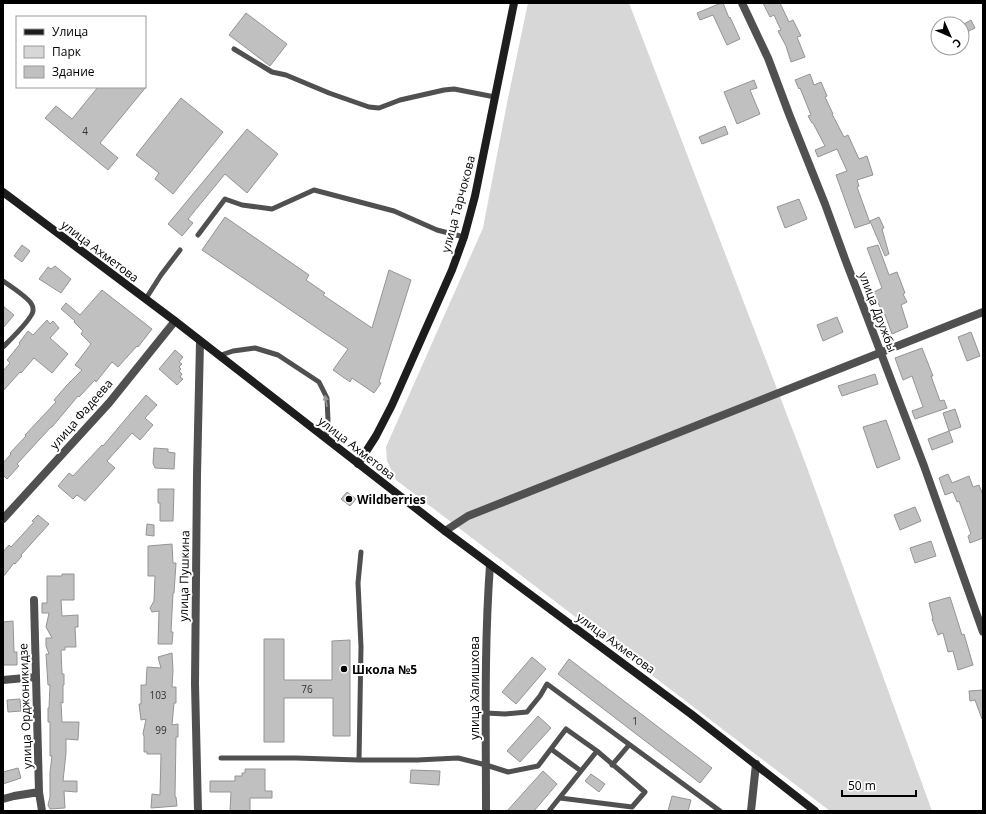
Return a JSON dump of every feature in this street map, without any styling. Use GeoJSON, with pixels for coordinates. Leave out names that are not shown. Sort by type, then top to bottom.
{"type":"FeatureCollection","features":[{"type":"Feature","properties":{"kind":"main road","name":"улица Тарчокова"},"geometry":{"type":"LineString","coordinates":[[358,464],[376,436],[392,405],[452,270],[464,237],[475,196],[514,3]]}},
{"type":"Feature","properties":{"kind":"main road","name":"улица Ахметова"},"geometry":{"type":"LineString","coordinates":[[3,192],[174,321],[445,531],[691,714],[815,811]]}},
{"type":"Feature","properties":{"kind":"street","name":"улица Дружбы"},"geometry":{"type":"LineString","coordinates":[[742,3],[768,58],[825,204],[847,266],[924,466],[983,632]]}},
{"type":"Feature","properties":{"kind":"street"},"geometry":{"type":"LineString","coordinates":[[445,531],[468,516],[983,312]]}},
{"type":"Feature","properties":{"kind":"street","name":"улица Фадеева"},"geometry":{"type":"LineString","coordinates":[[3,519],[109,402],[174,321]]}},
{"type":"Feature","properties":{"kind":"street","name":"улица Пушкина"},"geometry":{"type":"LineString","coordinates":[[198,811],[195,684],[200,342]]}},
{"type":"Feature","properties":{"kind":"street","name":"улица Халишхова"},"geometry":{"type":"LineString","coordinates":[[487,810],[487,602],[490,565]]}},
{"type":"Feature","properties":{"kind":"street","name":"улица Орджоникидзе"},"geometry":{"type":"LineString","coordinates":[[34,600],[39,792],[42,811]]}},
{"type":"Feature","properties":{"kind":"street"},"geometry":{"type":"LineString","coordinates":[[3,680],[36,677]]}},
{"type":"Feature","properties":{"kind":"street"},"geometry":{"type":"LineString","coordinates":[[751,811],[756,764]]}},
{"type":"Feature","properties":{"kind":"street"},"geometry":{"type":"LineString","coordinates":[[3,799],[39,792]]}},
{"type":"Feature","properties":{"kind":"lane"},"geometry":{"type":"LineString","coordinates":[[234,49],[272,72],[286,76],[329,94],[369,106],[380,108],[400,100],[454,89],[495,97]]}},
{"type":"Feature","properties":{"kind":"lane"},"geometry":{"type":"LineString","coordinates":[[198,235],[225,199],[242,206],[272,209],[314,190],[394,211],[437,230],[464,237]]}},
{"type":"Feature","properties":{"kind":"lane"},"geometry":{"type":"LineString","coordinates":[[145,300],[180,250]]}},
{"type":"Feature","properties":{"kind":"lane"},"geometry":{"type":"LineString","coordinates":[[3,281],[32,304],[33,311],[17,333],[3,347]]}},
{"type":"Feature","properties":{"kind":"lane"},"geometry":{"type":"LineString","coordinates":[[218,356],[233,350],[255,348],[278,355],[319,382],[327,398],[328,420],[326,440]]}},
{"type":"Feature","properties":{"kind":"lane"},"geometry":{"type":"LineString","coordinates":[[359,760],[361,647],[358,583],[361,552]]}},
{"type":"Feature","properties":{"kind":"lane"},"geometry":{"type":"LineString","coordinates":[[486,713],[505,714],[527,712],[540,696],[547,684],[720,811]]}},
{"type":"Feature","properties":{"kind":"lane"},"geometry":{"type":"LineString","coordinates":[[222,758],[359,760],[458,758],[486,764],[508,772],[538,766],[566,729],[597,751],[645,792],[632,807],[560,798]]}},
{"type":"Feature","properties":{"kind":"lane"},"geometry":{"type":"LineString","coordinates":[[612,765],[629,745]]}},
{"type":"Feature","properties":{"kind":"lane"},"geometry":{"type":"LineString","coordinates":[[551,749],[581,771]]}},
{"type":"Feature","properties":{"kind":"lane"},"geometry":{"type":"LineString","coordinates":[[549,811],[597,751]]}},
{"type":"Feature","properties":{"kind":"green space"},"geometry":{"type":"Polygon","coordinates":[[[528,3],[629,3],[805,462],[932,811],[830,811],[396,480],[387,461],[386,447],[483,228],[528,3]]]}},
{"type":"Feature","properties":{"kind":"building"},"geometry":{"type":"Polygon","coordinates":[[[723,3],[740,39],[727,45],[713,15],[700,20],[697,13],[723,3]]]}},
{"type":"Feature","properties":{"kind":"building"},"geometry":{"type":"Polygon","coordinates":[[[763,3],[780,3],[789,22],[793,20],[801,36],[797,37],[805,57],[791,62],[786,46],[778,31],[781,30],[774,15],[770,17],[763,3]]]}},
{"type":"Feature","properties":{"kind":"building"},"geometry":{"type":"Polygon","coordinates":[[[246,13],[287,44],[270,66],[229,35],[246,13]]]}},
{"type":"Feature","properties":{"kind":"building"},"geometry":{"type":"Polygon","coordinates":[[[970,21],[975,28],[970,30],[970,21]]]}},
{"type":"Feature","properties":{"kind":"building"},"geometry":{"type":"Polygon","coordinates":[[[810,74],[814,85],[821,82],[832,114],[844,137],[848,135],[859,159],[867,156],[873,175],[857,180],[859,186],[857,187],[870,223],[855,228],[836,175],[847,171],[837,149],[818,157],[815,150],[825,146],[808,116],[811,115],[800,88],[799,89],[795,80],[810,74]]]}},
{"type":"Feature","properties":{"kind":"building"},"geometry":{"type":"Polygon","coordinates":[[[754,80],[757,88],[750,90],[760,114],[737,124],[724,92],[754,80]]]}},
{"type":"Feature","properties":{"kind":"building"},"geometry":{"type":"Polygon","coordinates":[[[97,88],[145,88],[100,143],[118,158],[108,170],[45,118],[56,106],[72,119],[97,88]]]}},
{"type":"Feature","properties":{"kind":"building"},"geometry":{"type":"Polygon","coordinates":[[[181,98],[223,132],[173,194],[155,179],[159,173],[136,155],[181,98]]]}},
{"type":"Feature","properties":{"kind":"building"},"geometry":{"type":"Polygon","coordinates":[[[725,126],[728,134],[702,144],[699,137],[725,126]]]}},
{"type":"Feature","properties":{"kind":"building"},"geometry":{"type":"Polygon","coordinates":[[[247,129],[278,154],[247,193],[225,174],[188,219],[193,223],[182,236],[168,224],[247,129]]]}},
{"type":"Feature","properties":{"kind":"building"},"geometry":{"type":"Polygon","coordinates":[[[799,199],[807,219],[785,228],[777,207],[799,199]]]}},
{"type":"Feature","properties":{"kind":"building"},"geometry":{"type":"Polygon","coordinates":[[[225,217],[309,275],[306,280],[325,293],[323,295],[372,328],[389,270],[411,280],[379,382],[381,383],[374,393],[352,378],[350,382],[333,370],[348,349],[202,250],[225,217]]]}},
{"type":"Feature","properties":{"kind":"building"},"geometry":{"type":"Polygon","coordinates":[[[879,217],[884,228],[882,229],[889,254],[885,256],[870,221],[879,217]]]}},
{"type":"Feature","properties":{"kind":"building"},"geometry":{"type":"Polygon","coordinates":[[[22,245],[30,251],[22,262],[14,256],[22,245]]]}},
{"type":"Feature","properties":{"kind":"building"},"geometry":{"type":"Polygon","coordinates":[[[878,245],[889,275],[897,272],[905,293],[903,294],[907,302],[901,305],[908,327],[892,334],[884,312],[883,313],[872,293],[882,288],[867,248],[878,245]]]}},
{"type":"Feature","properties":{"kind":"building"},"geometry":{"type":"Polygon","coordinates":[[[55,266],[71,279],[61,293],[39,279],[48,267],[51,269],[55,266]]]}},
{"type":"Feature","properties":{"kind":"building"},"geometry":{"type":"Polygon","coordinates":[[[102,290],[152,329],[138,347],[137,346],[118,367],[112,362],[96,382],[95,380],[79,397],[78,396],[52,427],[17,464],[19,466],[7,479],[3,475],[3,463],[26,436],[25,435],[56,402],[54,400],[82,370],[75,365],[91,344],[81,334],[83,331],[74,322],[75,321],[61,309],[66,303],[80,315],[102,290]]]}},
{"type":"Feature","properties":{"kind":"building"},"geometry":{"type":"Polygon","coordinates":[[[3,306],[14,315],[3,328],[3,306]]]}},
{"type":"Feature","properties":{"kind":"building"},"geometry":{"type":"Polygon","coordinates":[[[837,317],[843,332],[823,341],[817,325],[837,317]]]}},
{"type":"Feature","properties":{"kind":"building"},"geometry":{"type":"Polygon","coordinates":[[[47,320],[50,324],[53,321],[59,328],[50,338],[68,354],[52,373],[34,358],[3,391],[3,371],[10,363],[7,360],[28,331],[33,335],[47,320]]]}},
{"type":"Feature","properties":{"kind":"building"},"geometry":{"type":"Polygon","coordinates":[[[971,332],[980,356],[967,361],[958,337],[971,332]]]}},
{"type":"Feature","properties":{"kind":"building"},"geometry":{"type":"Polygon","coordinates":[[[922,348],[933,376],[931,376],[940,401],[944,400],[947,408],[915,419],[912,411],[923,407],[912,376],[903,380],[895,358],[922,348]]]}},
{"type":"Feature","properties":{"kind":"building"},"geometry":{"type":"Polygon","coordinates":[[[175,350],[183,357],[179,362],[182,364],[179,367],[181,369],[179,371],[182,374],[180,377],[183,379],[177,385],[159,369],[175,350]]]}},
{"type":"Feature","properties":{"kind":"building"},"geometry":{"type":"Polygon","coordinates":[[[875,374],[878,384],[842,396],[838,386],[875,374]]]}},
{"type":"Feature","properties":{"kind":"building"},"geometry":{"type":"Polygon","coordinates":[[[146,395],[157,405],[145,418],[153,425],[140,440],[132,433],[107,461],[115,468],[85,501],[77,495],[73,499],[58,486],[69,473],[73,476],[102,445],[103,446],[146,395]]]}},
{"type":"Feature","properties":{"kind":"building"},"geometry":{"type":"Polygon","coordinates":[[[955,409],[961,427],[949,431],[943,413],[955,409]]]}},
{"type":"Feature","properties":{"kind":"building"},"geometry":{"type":"Polygon","coordinates":[[[886,420],[900,459],[877,468],[863,427],[886,420]]]}},
{"type":"Feature","properties":{"kind":"building"},"geometry":{"type":"Polygon","coordinates":[[[949,431],[953,442],[932,450],[928,439],[949,431]]]}},
{"type":"Feature","properties":{"kind":"building"},"geometry":{"type":"Polygon","coordinates":[[[154,448],[168,449],[168,452],[175,453],[174,469],[155,468],[153,463],[154,448]]]}},
{"type":"Feature","properties":{"kind":"building"},"geometry":{"type":"Polygon","coordinates":[[[948,474],[952,483],[969,476],[973,487],[979,485],[983,495],[983,538],[970,543],[968,536],[971,534],[959,501],[957,502],[953,492],[945,495],[939,478],[948,474]]]}},
{"type":"Feature","properties":{"kind":"building"},"geometry":{"type":"Polygon","coordinates":[[[158,489],[174,489],[173,521],[160,521],[158,489]]]}},
{"type":"Feature","properties":{"kind":"building","name":"Wildberries"},"geometry":{"type":"Polygon","coordinates":[[[347,492],[356,499],[350,506],[341,499],[347,492]]]}},
{"type":"Feature","properties":{"kind":"building"},"geometry":{"type":"Polygon","coordinates":[[[915,507],[921,521],[900,530],[894,515],[915,507]]]}},
{"type":"Feature","properties":{"kind":"building"},"geometry":{"type":"Polygon","coordinates":[[[38,515],[49,524],[3,577],[3,552],[9,545],[11,547],[34,522],[32,521],[38,515]]]}},
{"type":"Feature","properties":{"kind":"building"},"geometry":{"type":"Polygon","coordinates":[[[147,524],[154,525],[154,536],[146,535],[147,524]]]}},
{"type":"Feature","properties":{"kind":"building"},"geometry":{"type":"Polygon","coordinates":[[[931,541],[936,556],[915,563],[910,548],[931,541]]]}},
{"type":"Feature","properties":{"kind":"building"},"geometry":{"type":"Polygon","coordinates":[[[172,544],[173,563],[176,563],[171,632],[173,632],[172,644],[158,644],[159,611],[152,612],[150,608],[154,601],[155,576],[148,576],[148,546],[172,544]]]}},
{"type":"Feature","properties":{"kind":"building"},"geometry":{"type":"Polygon","coordinates":[[[62,574],[74,574],[74,600],[61,600],[62,616],[78,615],[78,627],[75,627],[76,647],[65,647],[65,650],[61,650],[62,674],[64,674],[63,703],[61,702],[62,722],[79,722],[78,740],[66,739],[63,781],[77,781],[77,792],[64,791],[65,808],[50,809],[48,805],[50,797],[50,772],[52,756],[50,756],[50,722],[48,722],[50,685],[48,685],[46,654],[49,654],[46,646],[46,638],[52,638],[46,627],[49,613],[42,613],[42,603],[47,603],[47,576],[62,576],[62,574]]]}},
{"type":"Feature","properties":{"kind":"building"},"geometry":{"type":"Polygon","coordinates":[[[950,597],[962,635],[964,634],[973,665],[958,670],[953,651],[948,652],[943,633],[938,635],[932,619],[929,603],[950,597]]]}},
{"type":"Feature","properties":{"kind":"building"},"geometry":{"type":"Polygon","coordinates":[[[13,621],[14,652],[17,652],[17,665],[3,665],[3,622],[13,621]]]}},
{"type":"Feature","properties":{"kind":"building"},"geometry":{"type":"Polygon","coordinates":[[[264,639],[284,639],[284,680],[332,680],[332,641],[350,640],[350,736],[333,736],[333,698],[284,698],[284,742],[264,742],[264,639]]]}},
{"type":"Feature","properties":{"kind":"building"},"geometry":{"type":"Polygon","coordinates":[[[172,653],[172,687],[176,687],[176,703],[174,703],[172,725],[178,724],[178,737],[176,737],[175,797],[177,806],[151,808],[152,794],[160,795],[161,754],[147,754],[147,752],[144,752],[143,734],[146,719],[141,720],[139,704],[141,704],[141,685],[146,685],[147,667],[161,668],[158,657],[172,653]]]}},
{"type":"Feature","properties":{"kind":"building"},"geometry":{"type":"Polygon","coordinates":[[[532,657],[546,669],[516,704],[502,692],[532,657]]]}},
{"type":"Feature","properties":{"kind":"building"},"geometry":{"type":"Polygon","coordinates":[[[569,659],[712,768],[700,783],[558,674],[569,659]]]}},
{"type":"Feature","properties":{"kind":"building"},"geometry":{"type":"Polygon","coordinates":[[[983,690],[982,719],[975,700],[970,701],[969,691],[983,690]]]}},
{"type":"Feature","properties":{"kind":"building"},"geometry":{"type":"Polygon","coordinates":[[[20,699],[21,711],[8,712],[7,700],[20,699]]]}},
{"type":"Feature","properties":{"kind":"building"},"geometry":{"type":"Polygon","coordinates":[[[538,716],[551,728],[520,762],[507,751],[538,716]]]}},
{"type":"Feature","properties":{"kind":"building"},"geometry":{"type":"Polygon","coordinates":[[[18,768],[21,778],[3,784],[3,772],[18,768]]]}},
{"type":"Feature","properties":{"kind":"building"},"geometry":{"type":"Polygon","coordinates":[[[245,769],[265,769],[265,791],[272,791],[272,798],[250,798],[250,811],[230,811],[231,792],[210,792],[210,781],[235,781],[235,776],[242,776],[242,773],[245,773],[245,769]]]}},
{"type":"Feature","properties":{"kind":"building"},"geometry":{"type":"Polygon","coordinates":[[[411,770],[440,771],[439,785],[410,783],[411,770]]]}},
{"type":"Feature","properties":{"kind":"building"},"geometry":{"type":"Polygon","coordinates":[[[543,771],[557,784],[534,811],[507,811],[543,771]]]}},
{"type":"Feature","properties":{"kind":"building"},"geometry":{"type":"Polygon","coordinates":[[[591,774],[605,784],[599,792],[585,781],[591,774]]]}},
{"type":"Feature","properties":{"kind":"building"},"geometry":{"type":"Polygon","coordinates":[[[672,796],[691,800],[688,811],[668,811],[672,796]]]}},
{"type":"Feature","properties":{"kind":"place","name":"Wildberries"},"geometry":{"type":"Point","coordinates":[349,499]}},
{"type":"Feature","properties":{"kind":"place","name":"Школа №5"},"geometry":{"type":"Point","coordinates":[344,669]}}]}
